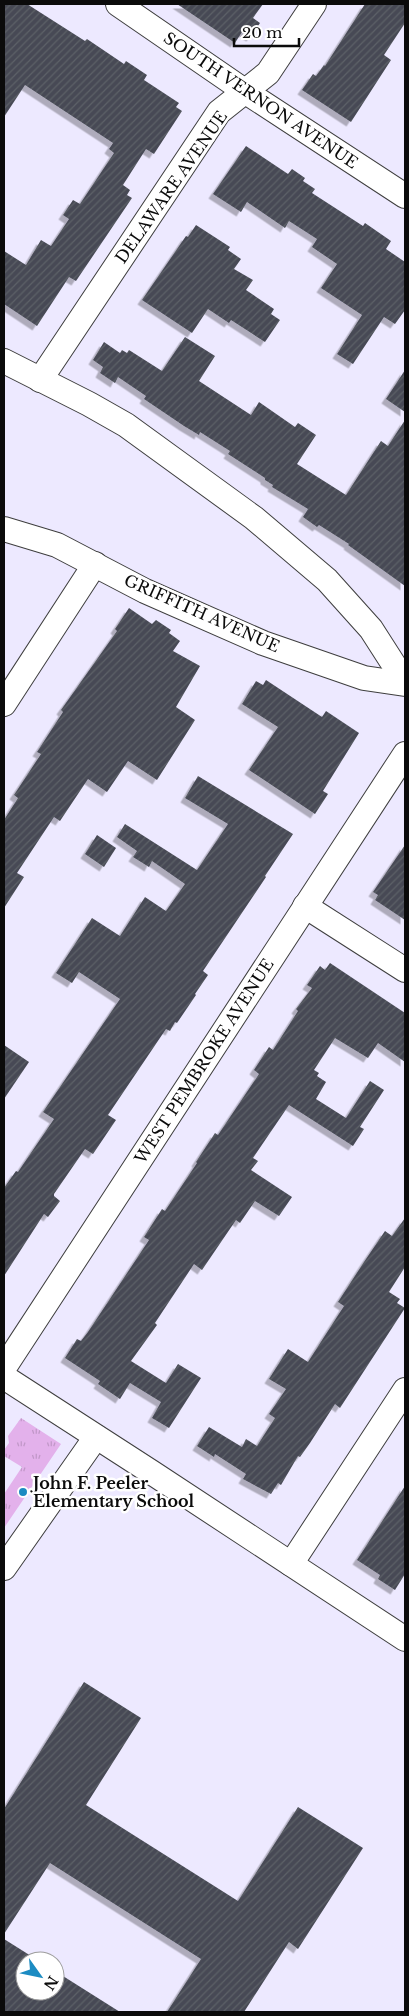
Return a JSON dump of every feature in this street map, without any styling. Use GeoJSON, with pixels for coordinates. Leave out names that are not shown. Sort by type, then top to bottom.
{"type":"FeatureCollection","features":[{"type":"Feature","properties":{"kind":"street","name":"SOUTH VERNON AVENUE"},"geometry":{"type":"LineString","coordinates":[[118,4],[246,92],[405,196]]}},
{"type":"Feature","properties":{"kind":"street","name":"DELAWARE AVENUE"},"geometry":{"type":"LineString","coordinates":[[40,380],[220,112],[268,73],[314,4]]}},
{"type":"Feature","properties":{"kind":"street"},"geometry":{"type":"LineString","coordinates":[[4,361],[126,425],[254,518],[328,580],[370,629],[405,683]]}},
{"type":"Feature","properties":{"kind":"street","name":"GRIFFITH AVENUE"},"geometry":{"type":"LineString","coordinates":[[4,529],[57,545],[146,591],[263,643],[364,678],[405,683]]}},
{"type":"Feature","properties":{"kind":"street"},"geometry":{"type":"LineString","coordinates":[[4,704],[95,564]]}},
{"type":"Feature","properties":{"kind":"street","name":"WEST PEMBROKE AVENUE"},"geometry":{"type":"LineString","coordinates":[[4,1368],[405,754]]}},
{"type":"Feature","properties":{"kind":"street"},"geometry":{"type":"LineString","coordinates":[[305,906],[405,970]]}},
{"type":"Feature","properties":{"kind":"street"},"geometry":{"type":"LineString","coordinates":[[4,1377],[405,1638]]}},
{"type":"Feature","properties":{"kind":"street"},"geometry":{"type":"LineString","coordinates":[[291,1564],[405,1390]]}},
{"type":"Feature","properties":{"kind":"street"},"geometry":{"type":"LineString","coordinates":[[4,1568],[96,1437]]}},
{"type":"Feature","properties":{"kind":"green space"},"geometry":{"type":"Polygon","coordinates":[[[21,1418],[61,1444],[4,1528],[4,1494],[22,1467],[4,1456],[4,1450],[9,1443],[8,1436],[21,1418]]]}},
{"type":"Feature","properties":{"kind":"building"},"geometry":{"type":"Polygon","coordinates":[[[4,4],[27,4],[85,41],[87,39],[124,64],[126,61],[147,75],[144,80],[179,103],[176,107],[182,111],[154,154],[146,149],[123,185],[130,190],[127,195],[132,198],[76,281],[69,277],[37,326],[4,304],[4,251],[26,265],[41,240],[51,246],[69,219],[63,215],[73,200],[80,204],[114,153],[109,149],[113,143],[25,85],[4,117],[4,4]]]}},
{"type":"Feature","properties":{"kind":"building"},"geometry":{"type":"Polygon","coordinates":[[[177,4],[263,4],[253,18],[260,23],[251,37],[242,32],[235,43],[177,4]]]}},
{"type":"Feature","properties":{"kind":"building"},"geometry":{"type":"Polygon","coordinates":[[[365,4],[405,4],[405,23],[384,55],[391,60],[351,122],[302,90],[313,74],[316,76],[325,66],[365,4]]]}},
{"type":"Feature","properties":{"kind":"building"},"geometry":{"type":"Polygon","coordinates":[[[246,146],[288,174],[292,169],[305,178],[303,181],[315,189],[312,193],[363,226],[365,223],[391,241],[386,249],[405,262],[405,310],[395,324],[384,317],[353,364],[337,354],[362,315],[321,288],[337,264],[312,247],[317,239],[289,221],[285,228],[247,202],[241,212],[213,194],[246,146]]]}},
{"type":"Feature","properties":{"kind":"building"},"geometry":{"type":"Polygon","coordinates":[[[196,225],[230,247],[228,250],[241,259],[234,269],[253,280],[246,290],[274,309],[271,314],[280,320],[265,342],[231,320],[229,323],[208,309],[192,333],[142,300],[186,236],[188,237],[196,225]]]}},
{"type":"Feature","properties":{"kind":"building"},"geometry":{"type":"Polygon","coordinates":[[[185,337],[215,356],[199,381],[251,415],[259,402],[295,427],[298,423],[316,435],[297,464],[346,495],[381,441],[388,446],[405,420],[405,586],[349,544],[319,525],[317,527],[303,517],[308,509],[272,487],[273,485],[265,480],[265,478],[228,454],[230,451],[200,432],[199,435],[184,426],[144,399],[146,396],[118,377],[115,383],[100,373],[103,367],[93,360],[104,342],[120,353],[122,350],[127,353],[129,350],[162,371],[185,337]]]}},
{"type":"Feature","properties":{"kind":"building"},"geometry":{"type":"Polygon","coordinates":[[[405,370],[405,412],[386,399],[405,370]]]}},
{"type":"Feature","properties":{"kind":"building"},"geometry":{"type":"Polygon","coordinates":[[[129,608],[152,624],[156,620],[171,630],[169,633],[180,641],[173,651],[200,666],[176,707],[195,720],[157,780],[128,761],[107,792],[88,779],[60,821],[54,817],[17,873],[24,877],[4,908],[4,820],[18,798],[14,795],[41,754],[37,752],[63,712],[61,710],[117,631],[115,629],[129,608]]]}},
{"type":"Feature","properties":{"kind":"building"},"geometry":{"type":"Polygon","coordinates":[[[266,680],[322,717],[326,711],[359,733],[323,791],[328,794],[315,814],[249,770],[278,727],[242,704],[256,681],[263,685],[266,680]]]}},
{"type":"Feature","properties":{"kind":"building"},"geometry":{"type":"Polygon","coordinates":[[[198,776],[293,834],[203,971],[208,975],[196,995],[170,1031],[166,1029],[108,1115],[116,1120],[93,1154],[85,1149],[54,1194],[60,1201],[48,1217],[44,1214],[4,1276],[4,1188],[16,1171],[18,1172],[54,1119],[43,1112],[120,999],[79,972],[72,983],[56,973],[92,918],[120,936],[145,897],[166,911],[185,884],[152,861],[149,867],[133,857],[137,851],[117,837],[125,824],[197,870],[228,824],[185,798],[198,776]]]}},
{"type":"Feature","properties":{"kind":"building"},"geometry":{"type":"Polygon","coordinates":[[[97,835],[116,848],[104,867],[85,854],[97,835]]]}},
{"type":"Feature","properties":{"kind":"building"},"geometry":{"type":"Polygon","coordinates":[[[405,845],[405,920],[375,900],[378,895],[373,892],[405,845]]]}},
{"type":"Feature","properties":{"kind":"building"},"geometry":{"type":"Polygon","coordinates":[[[330,963],[405,1013],[405,1062],[378,1043],[368,1058],[335,1038],[314,1070],[319,1073],[317,1076],[326,1082],[316,1099],[346,1118],[370,1081],[384,1090],[360,1127],[364,1129],[353,1146],[289,1105],[253,1158],[258,1161],[251,1170],[292,1197],[279,1216],[255,1201],[240,1223],[236,1220],[202,1270],[194,1264],[155,1323],[157,1325],[131,1361],[166,1383],[178,1364],[201,1378],[169,1428],[152,1418],[161,1402],[130,1383],[120,1399],[98,1384],[100,1381],[65,1358],[77,1339],[81,1341],[88,1332],[149,1240],[144,1237],[162,1209],[165,1211],[215,1133],[218,1135],[259,1074],[254,1070],[269,1047],[273,1050],[298,1011],[296,1009],[312,988],[307,985],[320,966],[325,970],[330,963]]]}},
{"type":"Feature","properties":{"kind":"building"},"geometry":{"type":"Polygon","coordinates":[[[4,1045],[29,1062],[4,1099],[4,1045]]]}},
{"type":"Feature","properties":{"kind":"building"},"geometry":{"type":"Polygon","coordinates":[[[405,1218],[405,1267],[389,1292],[400,1299],[397,1303],[405,1308],[340,1408],[335,1404],[310,1443],[300,1457],[298,1456],[281,1485],[278,1483],[271,1494],[243,1479],[246,1474],[215,1454],[214,1457],[197,1446],[209,1427],[242,1447],[246,1439],[257,1446],[275,1418],[269,1414],[286,1389],[269,1379],[288,1349],[308,1362],[344,1306],[338,1302],[364,1262],[385,1231],[392,1236],[405,1218]]]}},
{"type":"Feature","properties":{"kind":"building"},"geometry":{"type":"Polygon","coordinates":[[[405,1486],[405,1574],[395,1590],[378,1579],[380,1575],[357,1560],[405,1486]]]}},
{"type":"Feature","properties":{"kind":"building"},"geometry":{"type":"Polygon","coordinates":[[[84,1682],[141,1718],[86,1805],[238,1901],[298,1807],[363,1848],[298,1949],[289,1942],[244,2012],[167,2012],[201,1959],[50,1863],[4,1934],[4,1809],[84,1682]]]}},
{"type":"Feature","properties":{"kind":"building"},"geometry":{"type":"Polygon","coordinates":[[[4,1939],[23,1951],[15,1951],[15,2001],[65,2001],[65,1977],[120,2012],[4,2012],[4,1939]]]}},
{"type":"Feature","properties":{"kind":"place","name":"John F. Peeler Elementary School"},"geometry":{"type":"Point","coordinates":[23,1492]}}]}
